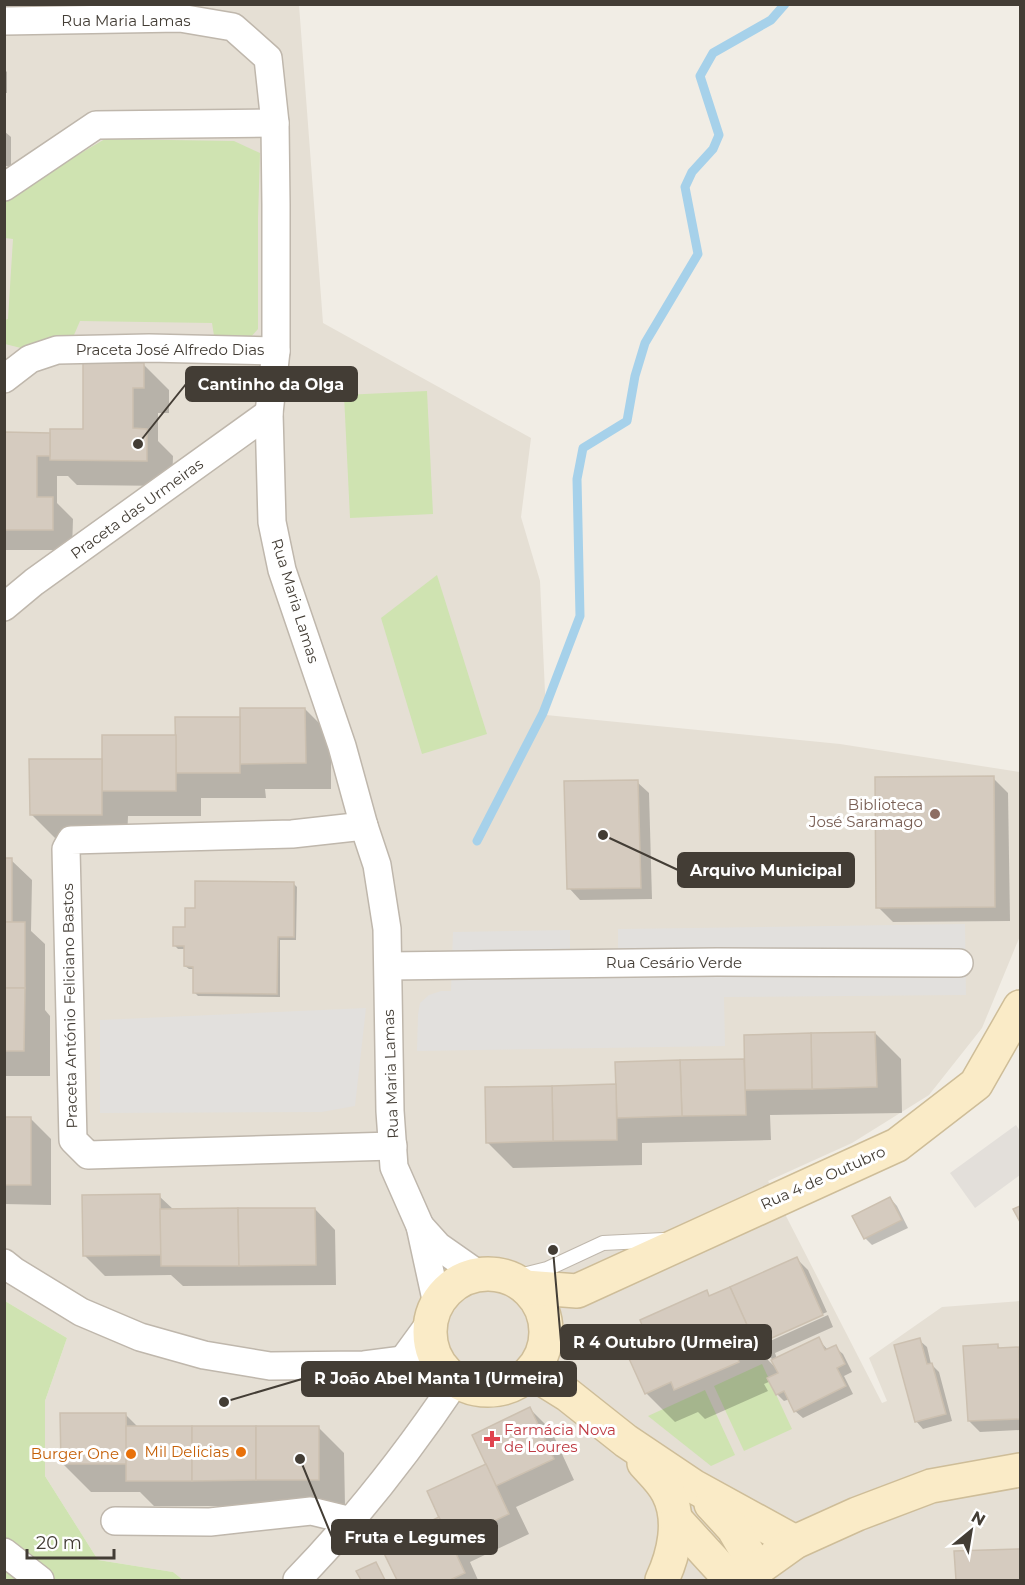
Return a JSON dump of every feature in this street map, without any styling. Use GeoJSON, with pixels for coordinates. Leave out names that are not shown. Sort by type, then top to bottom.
{"type":"FeatureCollection","features":[{"type":"Feature","properties":{"kind":"street","name":"Rua Maria Lamas"},"geometry":{"type":"LineString","coordinates":[[4,21],[180,18],[233,27],[268,57],[275,123],[276,351],[269,413],[272,522],[282,570],[342,746],[377,865],[387,929],[390,1100],[394,1167],[420,1226],[433,1314]]}},
{"type":"Feature","properties":{"kind":"street"},"geometry":{"type":"LineString","coordinates":[[4,187],[96,125],[275,123]]}},
{"type":"Feature","properties":{"kind":"street","name":"Praceta José Alfredo Dias"},"geometry":{"type":"LineString","coordinates":[[4,379],[17,357],[57,350],[149,348],[276,351]]}},
{"type":"Feature","properties":{"kind":"street","name":"Praceta das Urmeiras"},"geometry":{"type":"LineString","coordinates":[[4,607],[34,582],[269,413]]}},
{"type":"Feature","properties":{"kind":"street","name":"Praceta António Feliciano Bastos"},"geometry":{"type":"LineString","coordinates":[[364,826],[292,834],[71,840],[66,849],[73,1140],[88,1155],[393,1146]]}},
{"type":"Feature","properties":{"kind":"street","name":"Rua Cesário Verde"},"geometry":{"type":"LineString","coordinates":[[389,966],[717,962],[958,963]]}},
{"type":"Feature","properties":{"kind":"street","name":"Rua 4 de Outubro"},"geometry":{"type":"LineString","coordinates":[[518,1282],[577,1291],[897,1144],[976,1084],[1020,1007]]}},
{"type":"Feature","properties":{"kind":"street","name":"Rua Maria Lamas"},"geometry":{"type":"LineString","coordinates":[[420,1226],[438,1246],[478,1274]]}},
{"type":"Feature","properties":{"kind":"street"},"geometry":{"type":"LineString","coordinates":[[4,1263],[81,1312],[140,1337],[204,1355],[270,1366],[364,1365],[403,1360],[447,1371],[475,1389],[495,1390],[515,1384],[531,1372],[542,1356],[547,1339],[577,1291]]}},
{"type":"Feature","properties":{"kind":"street"},"geometry":{"type":"LineString","coordinates":[[403,1360],[449,1288],[463,1279],[478,1274],[495,1274],[518,1282],[538,1301],[545,1319],[547,1339]]}},
{"type":"Feature","properties":{"kind":"street"},"geometry":{"type":"LineString","coordinates":[[433,1314],[430,1342],[447,1371]]}},
{"type":"Feature","properties":{"kind":"street"},"geometry":{"type":"LineString","coordinates":[[297,1581],[352,1521],[424,1426],[447,1371]]}},
{"type":"Feature","properties":{"kind":"street"},"geometry":{"type":"LineString","coordinates":[[531,1372],[568,1395],[626,1441],[693,1486],[795,1542]]}},
{"type":"Feature","properties":{"kind":"street"},"geometry":{"type":"LineString","coordinates":[[626,1441],[668,1492],[676,1520],[671,1560],[662,1581]]}},
{"type":"Feature","properties":{"kind":"street"},"geometry":{"type":"LineString","coordinates":[[743,1577],[795,1542],[857,1514],[931,1486],[1020,1470]]}},
{"type":"Feature","properties":{"kind":"street"},"geometry":{"type":"LineString","coordinates":[[693,1486],[733,1528],[743,1577]]}},
{"type":"Feature","properties":{"kind":"street"},"geometry":{"type":"LineString","coordinates":[[115,1521],[210,1522],[310,1511],[352,1521]]}},
{"type":"Feature","properties":{"kind":"street"},"geometry":{"type":"LineString","coordinates":[[676,1520],[743,1577]]}},
{"type":"Feature","properties":{"kind":"street"},"geometry":{"type":"LineString","coordinates":[[4,1552],[40,1581]]}},
{"type":"Feature","properties":{"kind":"lane"},"geometry":{"type":"LineString","coordinates":[[518,1282],[603,1243],[687,1239]]}},
{"type":"Feature","properties":{"kind":"shaded area"},"geometry":{"type":"Polygon","coordinates":[[[5,5],[299,5],[323,323],[531,438],[521,517],[540,581],[546,715],[840,744],[1020,772],[1020,936],[982,1028],[929,1095],[852,1143],[768,1181],[882,1403],[887,1401],[869,1358],[942,1307],[1020,1301],[1020,1580],[183,1580],[173,1572],[98,1560],[45,1476],[45,1401],[67,1338],[5,1301],[5,5]]]}},
{"type":"Feature","properties":{"kind":"shaded area"},"geometry":{"type":"Polygon","coordinates":[[[965,924],[966,995],[724,997],[725,1046],[417,1051],[420,1003],[429,995],[451,991],[453,932],[570,930],[570,951],[618,951],[618,929],[965,924]]]}},
{"type":"Feature","properties":{"kind":"shaded area"},"geometry":{"type":"Polygon","coordinates":[[[366,1008],[355,1106],[322,1112],[100,1113],[100,1020],[366,1008]]]}},
{"type":"Feature","properties":{"kind":"shaded area"},"geometry":{"type":"Polygon","coordinates":[[[1016,1125],[1020,1131],[1020,1175],[975,1208],[950,1173],[1016,1125]]]}},
{"type":"Feature","properties":{"kind":"green space"},"geometry":{"type":"Polygon","coordinates":[[[105,139],[234,141],[260,153],[258,329],[250,338],[215,342],[212,323],[80,321],[71,342],[25,349],[5,344],[5,320],[8,319],[13,239],[5,238],[4,198],[105,139]]]}},
{"type":"Feature","properties":{"kind":"green space"},"geometry":{"type":"Polygon","coordinates":[[[427,391],[433,514],[350,518],[344,395],[427,391]]]}},
{"type":"Feature","properties":{"kind":"green space"},"geometry":{"type":"Polygon","coordinates":[[[437,575],[487,734],[422,754],[381,618],[437,575]]]}},
{"type":"Feature","properties":{"kind":"green space"},"geometry":{"type":"Polygon","coordinates":[[[5,1301],[67,1338],[45,1401],[45,1476],[98,1560],[173,1572],[183,1580],[5,1580],[5,1301]]]}},
{"type":"Feature","properties":{"kind":"green space"},"geometry":{"type":"Polygon","coordinates":[[[762,1364],[792,1429],[744,1451],[714,1386],[762,1364]]]}},
{"type":"Feature","properties":{"kind":"green space"},"geometry":{"type":"Polygon","coordinates":[[[705,1390],[735,1455],[711,1466],[648,1416],[705,1390]]]}},
{"type":"Feature","properties":{"kind":"building"},"geometry":{"type":"Polygon","coordinates":[[[83,362],[144,363],[144,388],[133,388],[133,428],[147,429],[147,461],[50,460],[50,429],[83,429],[83,362]]]}},
{"type":"Feature","properties":{"kind":"building"},"geometry":{"type":"Polygon","coordinates":[[[4,432],[50,433],[50,456],[37,456],[37,497],[53,497],[53,530],[4,530],[4,432]]]}},
{"type":"Feature","properties":{"kind":"building"},"geometry":{"type":"Polygon","coordinates":[[[240,708],[305,708],[306,763],[240,764],[240,708]]]}},
{"type":"Feature","properties":{"kind":"building"},"geometry":{"type":"Polygon","coordinates":[[[175,717],[240,717],[240,773],[176,773],[175,717]]]}},
{"type":"Feature","properties":{"kind":"building"},"geometry":{"type":"Polygon","coordinates":[[[102,735],[176,735],[176,791],[102,791],[102,735]]]}},
{"type":"Feature","properties":{"kind":"building"},"geometry":{"type":"Polygon","coordinates":[[[29,759],[102,759],[102,815],[30,815],[29,759]]]}},
{"type":"Feature","properties":{"kind":"building","name":"Biblioteca José Saramago"},"geometry":{"type":"Polygon","coordinates":[[[994,776],[995,907],[876,908],[875,777],[994,776]]]}},
{"type":"Feature","properties":{"kind":"building"},"geometry":{"type":"Polygon","coordinates":[[[638,780],[641,888],[567,889],[564,781],[638,780]]]}},
{"type":"Feature","properties":{"kind":"building"},"geometry":{"type":"Polygon","coordinates":[[[4,858],[12,858],[12,922],[4,922],[4,858]]]}},
{"type":"Feature","properties":{"kind":"building"},"geometry":{"type":"Polygon","coordinates":[[[195,881],[294,882],[294,937],[278,937],[277,994],[193,993],[193,967],[184,966],[184,946],[173,946],[173,927],[185,927],[185,908],[195,908],[195,881]]]}},
{"type":"Feature","properties":{"kind":"building"},"geometry":{"type":"Polygon","coordinates":[[[4,922],[25,922],[25,988],[4,988],[4,922]]]}},
{"type":"Feature","properties":{"kind":"building"},"geometry":{"type":"Polygon","coordinates":[[[4,988],[25,988],[24,1051],[4,1051],[4,988]]]}},
{"type":"Feature","properties":{"kind":"building"},"geometry":{"type":"Polygon","coordinates":[[[875,1032],[877,1087],[812,1089],[811,1033],[875,1032]]]}},
{"type":"Feature","properties":{"kind":"building"},"geometry":{"type":"Polygon","coordinates":[[[811,1033],[812,1089],[745,1090],[744,1035],[811,1033]]]}},
{"type":"Feature","properties":{"kind":"building"},"geometry":{"type":"Polygon","coordinates":[[[744,1059],[746,1115],[682,1116],[680,1060],[744,1059]]]}},
{"type":"Feature","properties":{"kind":"building"},"geometry":{"type":"Polygon","coordinates":[[[680,1060],[682,1116],[617,1118],[615,1062],[680,1060]]]}},
{"type":"Feature","properties":{"kind":"building"},"geometry":{"type":"Polygon","coordinates":[[[616,1084],[617,1140],[553,1141],[552,1086],[616,1084]]]}},
{"type":"Feature","properties":{"kind":"building"},"geometry":{"type":"Polygon","coordinates":[[[552,1086],[553,1141],[486,1143],[485,1087],[552,1086]]]}},
{"type":"Feature","properties":{"kind":"building"},"geometry":{"type":"Polygon","coordinates":[[[4,1117],[31,1117],[31,1185],[4,1185],[4,1117]]]}},
{"type":"Feature","properties":{"kind":"building"},"geometry":{"type":"Polygon","coordinates":[[[160,1194],[161,1255],[83,1256],[82,1195],[160,1194]]]}},
{"type":"Feature","properties":{"kind":"building"},"geometry":{"type":"Polygon","coordinates":[[[890,1197],[902,1220],[864,1239],[852,1216],[890,1197]]]}},
{"type":"Feature","properties":{"kind":"building"},"geometry":{"type":"Polygon","coordinates":[[[1020,1206],[1020,1222],[1013,1209],[1020,1206]]]}},
{"type":"Feature","properties":{"kind":"building"},"geometry":{"type":"Polygon","coordinates":[[[238,1208],[239,1266],[161,1266],[160,1209],[238,1208]]]}},
{"type":"Feature","properties":{"kind":"building"},"geometry":{"type":"Polygon","coordinates":[[[238,1208],[315,1208],[316,1265],[239,1266],[238,1208]]]}},
{"type":"Feature","properties":{"kind":"building"},"geometry":{"type":"Polygon","coordinates":[[[797,1257],[823,1315],[756,1345],[730,1287],[797,1257]]]}},
{"type":"Feature","properties":{"kind":"building"},"geometry":{"type":"Polygon","coordinates":[[[730,1287],[756,1345],[736,1354],[739,1362],[674,1390],[671,1382],[645,1394],[622,1343],[645,1333],[640,1320],[707,1290],[709,1296],[730,1287]]]}},
{"type":"Feature","properties":{"kind":"building"},"geometry":{"type":"Polygon","coordinates":[[[819,1337],[825,1350],[836,1345],[845,1364],[837,1368],[846,1386],[794,1412],[784,1391],[776,1395],[767,1378],[778,1373],[771,1360],[819,1337]]]}},
{"type":"Feature","properties":{"kind":"building"},"geometry":{"type":"Polygon","coordinates":[[[920,1338],[927,1364],[932,1363],[946,1414],[915,1422],[894,1345],[920,1338]]]}},
{"type":"Feature","properties":{"kind":"building"},"geometry":{"type":"Polygon","coordinates":[[[998,1344],[998,1348],[1019,1347],[1020,1419],[968,1421],[963,1346],[998,1344]]]}},
{"type":"Feature","properties":{"kind":"building"},"geometry":{"type":"Polygon","coordinates":[[[530,1407],[554,1459],[496,1486],[472,1435],[530,1407]]]}},
{"type":"Feature","properties":{"kind":"building"},"geometry":{"type":"Polygon","coordinates":[[[60,1413],[126,1413],[127,1464],[61,1464],[60,1413]]]}},
{"type":"Feature","properties":{"kind":"building"},"geometry":{"type":"Polygon","coordinates":[[[126,1426],[192,1426],[192,1481],[126,1481],[126,1426]]]}},
{"type":"Feature","properties":{"kind":"building"},"geometry":{"type":"Polygon","coordinates":[[[192,1426],[256,1426],[256,1480],[192,1481],[192,1426]]]}},
{"type":"Feature","properties":{"kind":"building"},"geometry":{"type":"Polygon","coordinates":[[[256,1426],[319,1426],[319,1480],[256,1480],[256,1426]]]}},
{"type":"Feature","properties":{"kind":"building"},"geometry":{"type":"Polygon","coordinates":[[[486,1464],[509,1514],[450,1542],[427,1491],[486,1464]]]}},
{"type":"Feature","properties":{"kind":"building"},"geometry":{"type":"Polygon","coordinates":[[[439,1517],[465,1573],[450,1580],[397,1580],[380,1545],[439,1517]]]}},
{"type":"Feature","properties":{"kind":"building"},"geometry":{"type":"Polygon","coordinates":[[[1020,1549],[1020,1580],[956,1580],[954,1551],[1020,1549]]]}},
{"type":"Feature","properties":{"kind":"building"},"geometry":{"type":"Polygon","coordinates":[[[376,1562],[385,1580],[361,1580],[356,1571],[376,1562]]]}},
{"type":"Feature","properties":{"kind":"waterway"},"geometry":{"type":"LineString","coordinates":[[477,841],[543,713],[580,616],[577,479],[583,448],[627,421],[635,376],[645,343],[698,254],[685,187],[692,172],[713,149],[719,135],[700,76],[713,53],[771,20],[785,4]]}},
{"type":"Feature","properties":{"kind":"place","name":"Cantinho da Olga"},"geometry":{"type":"Point","coordinates":[138,444]}},
{"type":"Feature","properties":{"kind":"place","name":"Biblioteca José Saramago"},"geometry":{"type":"Point","coordinates":[935,814]}},
{"type":"Feature","properties":{"kind":"place","name":"Arquivo Municipal"},"geometry":{"type":"Point","coordinates":[603,835]}},
{"type":"Feature","properties":{"kind":"place","name":"R 4 Outubro (Urmeira)"},"geometry":{"type":"Point","coordinates":[553,1250]}},
{"type":"Feature","properties":{"kind":"place","name":"R João Abel Manta 1 (Urmeira)"},"geometry":{"type":"Point","coordinates":[224,1402]}},
{"type":"Feature","properties":{"kind":"place","name":"Farmácia Nova de Loures"},"geometry":{"type":"Point","coordinates":[492,1439]}},
{"type":"Feature","properties":{"kind":"place","name":"Mil Delicias"},"geometry":{"type":"Point","coordinates":[241,1452]}},
{"type":"Feature","properties":{"kind":"place","name":"Burger One"},"geometry":{"type":"Point","coordinates":[131,1454]}},
{"type":"Feature","properties":{"kind":"place","name":"Fruta e Legumes"},"geometry":{"type":"Point","coordinates":[300,1459]}}]}
